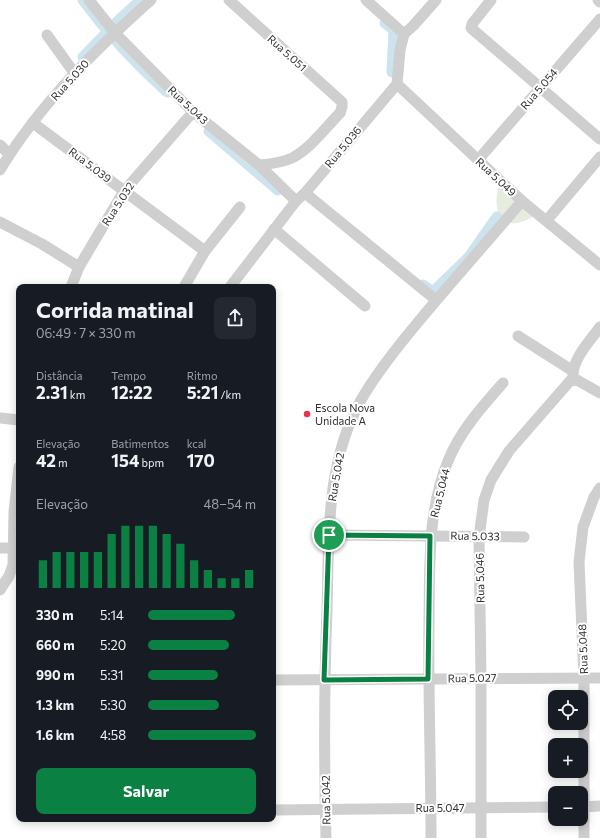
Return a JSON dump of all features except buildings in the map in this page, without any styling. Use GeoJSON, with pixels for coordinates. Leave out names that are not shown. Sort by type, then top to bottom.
{"type":"FeatureCollection","features":[{"type":"Feature","properties":{"kind":"street","name":"Rua 5.043"},"geometry":{"type":"LineString","coordinates":[[89,0],[114,33],[194,112],[259,165],[296,201]]}},
{"type":"Feature","properties":{"kind":"street","name":"Rua 5.030"},"geometry":{"type":"LineString","coordinates":[[0,170],[9,154],[33,123],[75,74],[114,33],[151,0]]}},
{"type":"Feature","properties":{"kind":"street","name":"Rua 5.051"},"geometry":{"type":"LineString","coordinates":[[229,0],[342,102],[340,113],[310,144],[293,157],[278,163],[259,165]]}},
{"type":"Feature","properties":{"kind":"street"},"geometry":{"type":"LineString","coordinates":[[366,0],[404,34]]}},
{"type":"Feature","properties":{"kind":"street"},"geometry":{"type":"LineString","coordinates":[[397,84],[400,50],[404,34],[436,0]]}},
{"type":"Feature","properties":{"kind":"street"},"geometry":{"type":"LineString","coordinates":[[491,0],[472,24],[471,28],[540,89],[600,139]]}},
{"type":"Feature","properties":{"kind":"street","name":"Rua 5.054"},"geometry":{"type":"LineString","coordinates":[[478,160],[600,19]]}},
{"type":"Feature","properties":{"kind":"street"},"geometry":{"type":"LineString","coordinates":[[47,35],[75,74]]}},
{"type":"Feature","properties":{"kind":"street","name":"Rua 5.049"},"geometry":{"type":"LineString","coordinates":[[397,84],[522,201],[600,265]]}},
{"type":"Feature","properties":{"kind":"street","name":"Rua 5.036"},"geometry":{"type":"LineString","coordinates":[[232,284],[296,201],[397,84]]}},
{"type":"Feature","properties":{"kind":"street","name":"Rua 5.032"},"geometry":{"type":"LineString","coordinates":[[72,284],[80,267],[124,191],[194,112]]}},
{"type":"Feature","properties":{"kind":"street","name":"Rua 5.039"},"geometry":{"type":"LineString","coordinates":[[33,123],[205,251]]}},
{"type":"Feature","properties":{"kind":"street"},"geometry":{"type":"LineString","coordinates":[[0,145],[9,154]]}},
{"type":"Feature","properties":{"kind":"street"},"geometry":{"type":"LineString","coordinates":[[547,220],[600,157]]}},
{"type":"Feature","properties":{"kind":"street"},"geometry":{"type":"LineString","coordinates":[[305,192],[436,300]]}},
{"type":"Feature","properties":{"kind":"street","name":"Rua 5.042"},"geometry":{"type":"LineString","coordinates":[[326,838],[324,680],[329,535],[332,488],[344,440],[361,401],[395,350],[436,300],[522,201]]}},
{"type":"Feature","properties":{"kind":"street"},"geometry":{"type":"LineString","coordinates":[[186,284],[205,251],[240,207]]}},
{"type":"Feature","properties":{"kind":"street"},"geometry":{"type":"LineString","coordinates":[[0,222],[42,244],[80,267]]}},
{"type":"Feature","properties":{"kind":"street"},"geometry":{"type":"LineString","coordinates":[[274,229],[365,306]]}},
{"type":"Feature","properties":{"kind":"street","name":"Rua 5.046"},"geometry":{"type":"LineString","coordinates":[[481,838],[482,678],[479,537],[484,500],[491,480],[499,465],[509,451],[570,381],[577,361],[600,327]]}},
{"type":"Feature","properties":{"kind":"street"},"geometry":{"type":"LineString","coordinates":[[518,336],[573,375],[577,380],[600,393]]}},
{"type":"Feature","properties":{"kind":"street","name":"Rua 5.044"},"geometry":{"type":"LineString","coordinates":[[431,838],[428,679],[430,536],[440,485],[454,448],[468,425],[503,382]]}},
{"type":"Feature","properties":{"kind":"street"},"geometry":{"type":"LineString","coordinates":[[0,418],[16,420]]}},
{"type":"Feature","properties":{"kind":"street","name":"Rua 5.048"},"geometry":{"type":"LineString","coordinates":[[582,786],[584,678],[579,562],[583,527],[594,497],[600,488]]}},
{"type":"Feature","properties":{"kind":"street"},"geometry":{"type":"LineString","coordinates":[[0,590],[14,564],[16,548],[14,512],[16,494]]}},
{"type":"Feature","properties":{"kind":"street","name":"Rua 5.033"},"geometry":{"type":"LineString","coordinates":[[329,535],[524,537]]}},
{"type":"Feature","properties":{"kind":"street"},"geometry":{"type":"LineString","coordinates":[[0,548],[16,548]]}},
{"type":"Feature","properties":{"kind":"street","name":"Rua 5.027"},"geometry":{"type":"LineString","coordinates":[[276,680],[600,678]]}},
{"type":"Feature","properties":{"kind":"street"},"geometry":{"type":"LineString","coordinates":[[588,807],[600,806]]}},
{"type":"Feature","properties":{"kind":"street","name":"Rua 5.047"},"geometry":{"type":"LineString","coordinates":[[276,810],[431,807],[548,807]]}},
{"type":"Feature","properties":{"kind":"street","name":"Rua 5.048"},"geometry":{"type":"LineString","coordinates":[[583,826],[584,838]]}},
{"type":"Feature","properties":{"kind":"shaded area"},"geometry":{"type":"Polygon","coordinates":[[[499,184],[534,216],[514,223],[507,222],[502,218],[498,212],[497,204],[499,184]]]}},
{"type":"Feature","properties":{"kind":"waterway"},"geometry":{"type":"LineString","coordinates":[[83,0],[102,25],[144,71],[167,92]]}},
{"type":"Feature","properties":{"kind":"waterway"},"geometry":{"type":"LineString","coordinates":[[83,57],[141,0]]}},
{"type":"Feature","properties":{"kind":"waterway"},"geometry":{"type":"LineString","coordinates":[[385,23],[394,30],[392,72]]}},
{"type":"Feature","properties":{"kind":"waterway"},"geometry":{"type":"LineString","coordinates":[[209,131],[278,190]]}},
{"type":"Feature","properties":{"kind":"waterway"},"geometry":{"type":"LineString","coordinates":[[423,285],[433,292],[469,257],[497,217]]}},
{"type":"Feature","properties":{"kind":"place","name":"Escola Nova Unidade A"},"geometry":{"type":"Point","coordinates":[307,414]}},
{"type":"Feature","properties":{"kind":"route"},"geometry":{"type":"LineString","coordinates":[[329,535],[430,536],[428,679],[324,680],[329,535]]}}]}
